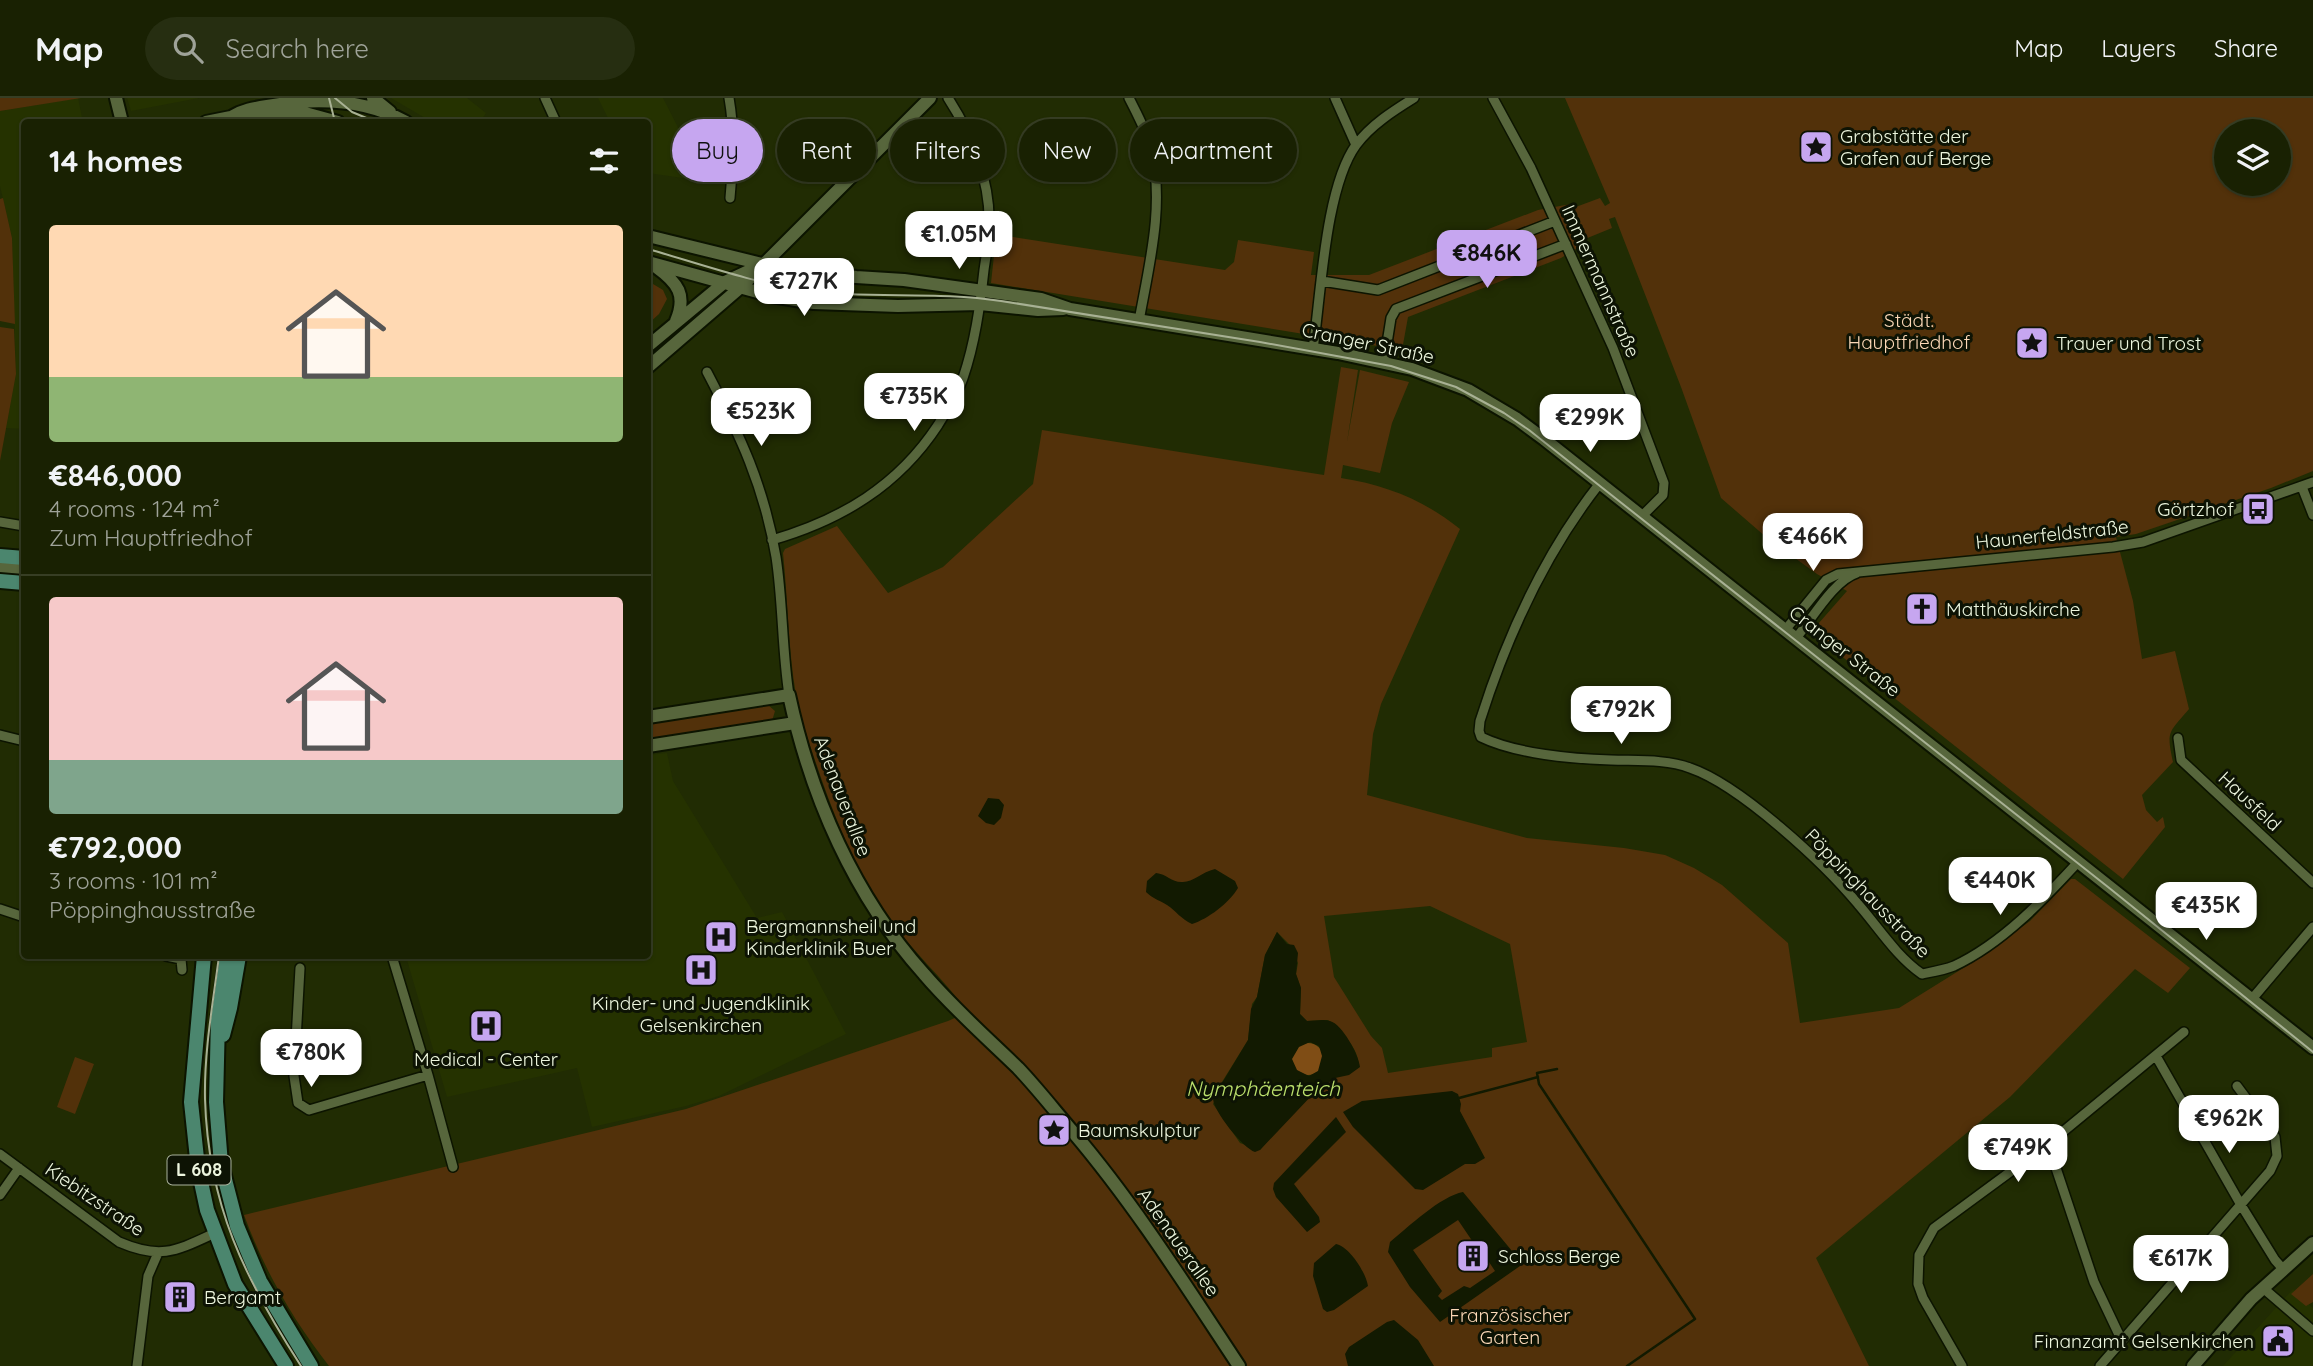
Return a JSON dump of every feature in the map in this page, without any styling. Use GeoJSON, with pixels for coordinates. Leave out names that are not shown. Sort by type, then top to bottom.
{"type":"FeatureCollection","features":[{"type":"Feature","properties":{"kind":"main road"},"geometry":{"type":"LineString","coordinates":[[116,98],[121,119]]}},
{"type":"Feature","properties":{"kind":"main road"},"geometry":{"type":"LineString","coordinates":[[373,98],[393,115]]}},
{"type":"Feature","properties":{"kind":"main road"},"geometry":{"type":"LineString","coordinates":[[651,364],[742,286],[834,197],[930,98]]}},
{"type":"Feature","properties":{"kind":"main road"},"geometry":{"type":"LineString","coordinates":[[221,119],[242,119],[270,104],[312,99],[342,100],[400,119]]}},
{"type":"Feature","properties":{"kind":"main road"},"geometry":{"type":"LineString","coordinates":[[312,99],[318,119]]}},
{"type":"Feature","properties":{"kind":"main road"},"geometry":{"type":"LineString","coordinates":[[342,100],[345,119]]}},
{"type":"Feature","properties":{"kind":"main road"},"geometry":{"type":"LineString","coordinates":[[270,104],[318,119]]}},
{"type":"Feature","properties":{"kind":"main road","name":"Cranger Straße"},"geometry":{"type":"LineString","coordinates":[[651,237],[762,264],[981,297],[1041,299],[1070,309],[1384,362],[1434,376],[1468,390],[1526,425],[2313,1048]]}},
{"type":"Feature","properties":{"kind":"main road","name":"Cranger Straße"},"geometry":{"type":"LineString","coordinates":[[651,263],[772,296],[814,303],[898,306],[981,297]]}},
{"type":"Feature","properties":{"kind":"main road"},"geometry":{"type":"LineString","coordinates":[[651,264],[671,280],[682,297],[675,324]]}},
{"type":"Feature","properties":{"kind":"main road"},"geometry":{"type":"LineString","coordinates":[[651,344],[725,282],[762,264]]}},
{"type":"Feature","properties":{"kind":"main road"},"geometry":{"type":"LineString","coordinates":[[0,556],[21,558]]}},
{"type":"Feature","properties":{"kind":"main road"},"geometry":{"type":"LineString","coordinates":[[0,566],[21,568]]}},
{"type":"Feature","properties":{"kind":"main road"},"geometry":{"type":"LineString","coordinates":[[0,581],[21,583]]}},
{"type":"Feature","properties":{"kind":"main road"},"geometry":{"type":"LineString","coordinates":[[651,717],[789,695]]}},
{"type":"Feature","properties":{"kind":"main road","name":"Adenauerallee"},"geometry":{"type":"LineString","coordinates":[[789,695],[795,723],[834,836],[864,894],[891,934],[924,974],[965,1019],[1021,1071],[1093,1156],[1170,1261],[1239,1366]]}},
{"type":"Feature","properties":{"kind":"main road"},"geometry":{"type":"LineString","coordinates":[[651,746],[795,723]]}},
{"type":"Feature","properties":{"kind":"main road","name":"L 608"},"geometry":{"type":"LineString","coordinates":[[204,959],[191,1102],[198,1168],[215,1233],[234,1284],[286,1366]]}},
{"type":"Feature","properties":{"kind":"main road"},"geometry":{"type":"LineString","coordinates":[[219,1046],[218,1019],[227,959]]}},
{"type":"Feature","properties":{"kind":"main road","name":"L 608"},"geometry":{"type":"LineString","coordinates":[[238,959],[230,1008],[219,1046],[216,1102],[221,1164],[237,1226],[260,1281],[312,1366]]}},
{"type":"Feature","properties":{"kind":"main road"},"geometry":{"type":"LineString","coordinates":[[2193,1366],[2263,1288],[2313,1243]]}},
{"type":"Feature","properties":{"kind":"street"},"geometry":{"type":"LineString","coordinates":[[545,98],[555,119]]}},
{"type":"Feature","properties":{"kind":"street"},"geometry":{"type":"LineString","coordinates":[[729,98],[734,136],[730,198]]}},
{"type":"Feature","properties":{"kind":"street"},"geometry":{"type":"LineString","coordinates":[[772,540],[806,530],[863,502],[897,474],[923,447],[952,402],[962,380],[981,297],[989,225],[984,180],[969,136],[948,98]]}},
{"type":"Feature","properties":{"kind":"street"},"geometry":{"type":"LineString","coordinates":[[1129,98],[1151,150],[1156,191],[1155,230],[1139,321]]}},
{"type":"Feature","properties":{"kind":"street"},"geometry":{"type":"LineString","coordinates":[[1335,98],[1356,145]]}},
{"type":"Feature","properties":{"kind":"street"},"geometry":{"type":"LineString","coordinates":[[1313,349],[1336,194],[1344,165],[1356,145],[1372,127],[1414,98]]}},
{"type":"Feature","properties":{"kind":"street","name":"Immermannstraße"},"geometry":{"type":"LineString","coordinates":[[1493,98],[1531,168],[1613,348],[1664,483],[1663,495],[1642,516]]}},
{"type":"Feature","properties":{"kind":"street"},"geometry":{"type":"LineString","coordinates":[[1322,281],[1378,290],[1555,221]]}},
{"type":"Feature","properties":{"kind":"street"},"geometry":{"type":"LineString","coordinates":[[1384,362],[1391,318],[1396,309],[1566,244]]}},
{"type":"Feature","properties":{"kind":"street","name":"Adenauerallee"},"geometry":{"type":"LineString","coordinates":[[707,372],[741,436],[760,491],[772,540],[789,695]]}},
{"type":"Feature","properties":{"kind":"street","name":"Haunerfeldstraße"},"geometry":{"type":"LineString","coordinates":[[1786,629],[1826,579],[1838,574],[2143,542],[2313,482]]}},
{"type":"Feature","properties":{"kind":"street","name":"Pöppinghausstraße"},"geometry":{"type":"LineString","coordinates":[[1600,483],[1587,499],[1541,573],[1510,634],[1480,721],[1481,737],[1493,743],[1523,749],[1599,760],[1661,762],[1688,767],[1706,775],[1765,816],[1825,869],[1857,902],[1905,962],[1922,974],[1953,966],[2015,925],[2078,861]]}},
{"type":"Feature","properties":{"kind":"street"},"geometry":{"type":"LineString","coordinates":[[2302,487],[2313,515]]}},
{"type":"Feature","properties":{"kind":"street"},"geometry":{"type":"LineString","coordinates":[[0,522],[21,526]]}},
{"type":"Feature","properties":{"kind":"street","name":"Haunerfeldstraße"},"geometry":{"type":"LineString","coordinates":[[1797,638],[1844,579],[1869,570]]}},
{"type":"Feature","properties":{"kind":"street"},"geometry":{"type":"LineString","coordinates":[[0,735],[21,740]]}},
{"type":"Feature","properties":{"kind":"street","name":"Hausfeld"},"geometry":{"type":"LineString","coordinates":[[2178,738],[2181,760],[2313,883]]}},
{"type":"Feature","properties":{"kind":"street"},"geometry":{"type":"LineString","coordinates":[[0,909],[21,916]]}},
{"type":"Feature","properties":{"kind":"street"},"geometry":{"type":"LineString","coordinates":[[2252,999],[2313,927]]}},
{"type":"Feature","properties":{"kind":"street"},"geometry":{"type":"LineString","coordinates":[[181,959],[182,970]]}},
{"type":"Feature","properties":{"kind":"street"},"geometry":{"type":"LineString","coordinates":[[393,959],[453,1167]]}},
{"type":"Feature","properties":{"kind":"street"},"geometry":{"type":"LineString","coordinates":[[300,968],[294,1076],[298,1103],[309,1110],[428,1075]]}},
{"type":"Feature","properties":{"kind":"street"},"geometry":{"type":"LineString","coordinates":[[1962,1366],[1923,1298],[1918,1284],[1919,1255],[1934,1228],[2048,1144],[2184,1032]]}},
{"type":"Feature","properties":{"kind":"street"},"geometry":{"type":"LineString","coordinates":[[2156,1056],[2241,1205],[2283,1269]]}},
{"type":"Feature","properties":{"kind":"street"},"geometry":{"type":"LineString","coordinates":[[2100,1366],[2268,1175],[2277,1156],[2275,1137],[2237,1086]]}},
{"type":"Feature","properties":{"kind":"street"},"geometry":{"type":"LineString","coordinates":[[2048,1144],[2094,1282],[2122,1341]]}},
{"type":"Feature","properties":{"kind":"street","name":"Kiebitzstraße"},"geometry":{"type":"LineString","coordinates":[[0,1154],[119,1242],[141,1251],[158,1253],[184,1247],[215,1233]]}},
{"type":"Feature","properties":{"kind":"street"},"geometry":{"type":"LineString","coordinates":[[0,1195],[19,1168]]}},
{"type":"Feature","properties":{"kind":"street"},"geometry":{"type":"LineString","coordinates":[[137,1366],[148,1276],[158,1253]]}},
{"type":"Feature","properties":{"kind":"street"},"geometry":{"type":"LineString","coordinates":[[2263,1288],[2313,1331]]}},
{"type":"Feature","properties":{"kind":"shaded area"},"geometry":{"type":"Polygon","coordinates":[[[78,98],[82,119],[21,119],[21,429],[6,428],[16,374],[12,238],[0,186],[0,111],[78,98]]]}},
{"type":"Feature","properties":{"kind":"shaded area"},"geometry":{"type":"Polygon","coordinates":[[[127,98],[199,98],[131,111],[127,98]]]}},
{"type":"Feature","properties":{"kind":"shaded area"},"geometry":{"type":"Polygon","coordinates":[[[391,98],[467,98],[486,113],[482,119],[427,119],[391,98]]]}},
{"type":"Feature","properties":{"kind":"shaded area"},"geometry":{"type":"Polygon","coordinates":[[[598,98],[663,98],[674,119],[672,176],[651,173],[651,119],[608,119],[598,98]]]}},
{"type":"Feature","properties":{"kind":"shaded area","name":"Bergmannsheil und Kinderklinik Buer"},"geometry":{"type":"Polygon","coordinates":[[[667,753],[673,781],[757,918],[782,912],[846,1034],[719,1096],[592,1127],[577,1068],[447,1097],[407,960],[651,959],[651,755],[667,753]]]}},
{"type":"Feature","properties":{"kind":"shaded area"},"geometry":{"type":"Polygon","coordinates":[[[1308,1043],[1319,1048],[1324,1059],[1319,1070],[1308,1075],[1297,1070],[1292,1059],[1297,1048],[1308,1043]]]}},
{"type":"Feature","properties":{"kind":"shaded area"},"geometry":{"type":"Polygon","coordinates":[[[2293,1289],[2313,1308],[2313,1366],[2223,1366],[2293,1289]]]}},
{"type":"Feature","properties":{"kind":"green space"},"geometry":{"type":"Polygon","coordinates":[[[0,98],[81,98],[0,111],[0,98]]]}},
{"type":"Feature","properties":{"kind":"green space","name":"Städt. Hauptfriedhof"},"geometry":{"type":"Polygon","coordinates":[[[1565,98],[2313,98],[2313,471],[2136,534],[2116,537],[2133,601],[2142,659],[2175,651],[2189,709],[2171,732],[2173,762],[2142,795],[2146,810],[2157,822],[2163,817],[2165,827],[2123,879],[1811,632],[1847,591],[1817,574],[1766,537],[1721,498],[1615,217],[1609,219],[1612,228],[1585,239],[1586,243],[1561,258],[1408,317],[1402,350],[991,283],[996,237],[1007,236],[1225,270],[1234,262],[1238,240],[1314,252],[1311,275],[1369,275],[1538,210],[1571,204],[1573,208],[1600,198],[1605,206],[1610,203],[1565,98]]]}},
{"type":"Feature","properties":{"kind":"green space"},"geometry":{"type":"Polygon","coordinates":[[[3,198],[12,238],[15,324],[0,321],[0,199],[3,198]]]}},
{"type":"Feature","properties":{"kind":"green space"},"geometry":{"type":"Polygon","coordinates":[[[651,283],[663,290],[667,299],[659,314],[651,321],[651,283]]]}},
{"type":"Feature","properties":{"kind":"green space"},"geometry":{"type":"Polygon","coordinates":[[[0,327],[14,329],[16,374],[0,461],[0,327]]]}},
{"type":"Feature","properties":{"kind":"green space","name":"Französischer Garten"},"geometry":{"type":"Polygon","coordinates":[[[1341,367],[1358,370],[1347,442],[1360,370],[1409,382],[1392,423],[1380,473],[1343,465],[1341,478],[1404,495],[1433,510],[1460,529],[1381,704],[1373,734],[1367,795],[1527,838],[1665,855],[1694,868],[1722,885],[1788,943],[1800,1023],[1899,1008],[1981,957],[2030,921],[2071,879],[2075,879],[2190,968],[2168,993],[2135,969],[2010,1097],[1816,1258],[1869,1366],[329,1366],[280,1294],[244,1215],[686,1109],[968,1012],[886,915],[855,861],[831,805],[808,740],[796,695],[783,553],[785,549],[837,526],[888,593],[943,567],[1033,484],[1042,430],[1324,475],[1341,367]],[[1430,906],[1324,916],[1334,977],[1371,1036],[1382,1048],[1388,1073],[1492,1057],[1492,1048],[1527,1042],[1510,944],[1430,906]],[[1277,932],[1265,955],[1257,997],[1252,1004],[1248,1040],[1222,1082],[1213,1104],[1240,1143],[1260,1150],[1295,1110],[1316,1091],[1326,1083],[1359,1067],[1353,1047],[1328,1020],[1307,1021],[1300,1014],[1301,988],[1296,974],[1298,963],[1290,945],[1277,932]]]}},
{"type":"Feature","properties":{"kind":"green space"},"geometry":{"type":"Polygon","coordinates":[[[768,705],[775,711],[772,721],[655,740],[651,736],[653,721],[768,705]]]}},
{"type":"Feature","properties":{"kind":"green space"},"geometry":{"type":"Polygon","coordinates":[[[75,1057],[94,1064],[75,1114],[57,1107],[75,1057]]]}},
{"type":"Feature","properties":{"kind":"green space"},"geometry":{"type":"Polygon","coordinates":[[[2313,1274],[2313,1302],[2306,1306],[2291,1294],[2313,1274]]]}},
{"type":"Feature","properties":{"kind":"water"},"geometry":{"type":"Polygon","coordinates":[[[988,798],[999,799],[1004,805],[1001,818],[994,825],[986,823],[978,816],[988,798]]]}},
{"type":"Feature","properties":{"kind":"water"},"geometry":{"type":"Polygon","coordinates":[[[1215,869],[1235,881],[1238,888],[1218,910],[1192,924],[1146,892],[1147,881],[1156,873],[1183,882],[1215,869]]]}},
{"type":"Feature","properties":{"kind":"water","name":"Nymphäenteich"},"geometry":{"type":"Polygon","coordinates":[[[1277,932],[1287,944],[1294,945],[1298,953],[1296,974],[1301,988],[1300,1014],[1307,1021],[1324,1020],[1335,1023],[1357,1055],[1360,1067],[1349,1075],[1335,1078],[1314,1093],[1260,1150],[1255,1152],[1243,1144],[1230,1128],[1213,1098],[1248,1040],[1251,1009],[1257,997],[1265,955],[1277,932]],[[1310,1042],[1299,1047],[1292,1059],[1297,1070],[1309,1076],[1318,1071],[1322,1056],[1319,1046],[1310,1042]]]}},
{"type":"Feature","properties":{"kind":"water"},"geometry":{"type":"Polygon","coordinates":[[[1452,1091],[1458,1094],[1460,1111],[1485,1158],[1475,1164],[1465,1164],[1423,1190],[1415,1189],[1353,1127],[1343,1112],[1362,1101],[1452,1091]]]}},
{"type":"Feature","properties":{"kind":"water"},"geometry":{"type":"Polygon","coordinates":[[[1336,1117],[1346,1132],[1294,1184],[1319,1217],[1320,1222],[1307,1232],[1276,1197],[1274,1183],[1336,1117]]]}},
{"type":"Feature","properties":{"kind":"water"},"geometry":{"type":"Polygon","coordinates":[[[1463,1192],[1517,1257],[1520,1266],[1440,1322],[1410,1287],[1388,1252],[1390,1242],[1425,1213],[1463,1192]],[[1458,1220],[1413,1250],[1442,1291],[1438,1296],[1442,1300],[1464,1286],[1470,1288],[1495,1271],[1458,1220]]]}},
{"type":"Feature","properties":{"kind":"water"},"geometry":{"type":"Polygon","coordinates":[[[1336,1244],[1347,1250],[1356,1261],[1368,1286],[1327,1312],[1323,1309],[1313,1276],[1314,1263],[1336,1244]]]}},
{"type":"Feature","properties":{"kind":"water"},"geometry":{"type":"Polygon","coordinates":[[[1394,1320],[1418,1340],[1434,1366],[1348,1366],[1345,1354],[1349,1347],[1394,1320]]]}},
{"type":"Feature","properties":{"kind":"waterway"},"geometry":{"type":"LineString","coordinates":[[1557,1069],[1537,1073],[1539,1084],[1695,1319],[1627,1366]]}},
{"type":"Feature","properties":{"kind":"waterway"},"geometry":{"type":"LineString","coordinates":[[1459,1098],[1538,1077]]}},
{"type":"Feature","properties":{"kind":"tram line"},"geometry":{"type":"LineString","coordinates":[[329,98],[334,119]]}},
{"type":"Feature","properties":{"kind":"tram line"},"geometry":{"type":"LineString","coordinates":[[335,98],[352,112],[369,119]]}},
{"type":"Feature","properties":{"kind":"tram line"},"geometry":{"type":"LineString","coordinates":[[651,250],[788,288],[856,295],[953,296],[1001,301],[1260,342],[1391,366],[1456,387],[1529,430],[2313,1052]]}},
{"type":"Feature","properties":{"kind":"tram line"},"geometry":{"type":"LineString","coordinates":[[219,959],[205,1081],[213,1173],[233,1240],[247,1271],[301,1366]]}},
{"type":"Feature","properties":{"kind":"place","name":"Grabstätte der Grafen auf Berge"},"geometry":{"type":"Point","coordinates":[1816,147]}},
{"type":"Feature","properties":{"kind":"place","name":"Trauer und Trost"},"geometry":{"type":"Point","coordinates":[2032,343]}},
{"type":"Feature","properties":{"kind":"place","name":"Görtzhof"},"geometry":{"type":"Point","coordinates":[2258,509]}},
{"type":"Feature","properties":{"kind":"place","name":"Matthäuskirche"},"geometry":{"type":"Point","coordinates":[1922,609]}},
{"type":"Feature","properties":{"kind":"place","name":"Bergmannsheil und Kinderklinik Buer"},"geometry":{"type":"Point","coordinates":[721,937]}},
{"type":"Feature","properties":{"kind":"place","name":"Kinder- und Jugendklinik Gelsenkirchen"},"geometry":{"type":"Point","coordinates":[701,970]}},
{"type":"Feature","properties":{"kind":"place","name":"Medical - Center"},"geometry":{"type":"Point","coordinates":[486,1026]}},
{"type":"Feature","properties":{"kind":"place","name":"Baumskulptur"},"geometry":{"type":"Point","coordinates":[1054,1130]}},
{"type":"Feature","properties":{"kind":"place","name":"Schloss Berge"},"geometry":{"type":"Point","coordinates":[1473,1256]}},
{"type":"Feature","properties":{"kind":"place","name":"Bergamt"},"geometry":{"type":"Point","coordinates":[180,1297]}},
{"type":"Feature","properties":{"kind":"place","name":"Finanzamt Gelsenkirchen"},"geometry":{"type":"Point","coordinates":[2278,1341]}}]}
